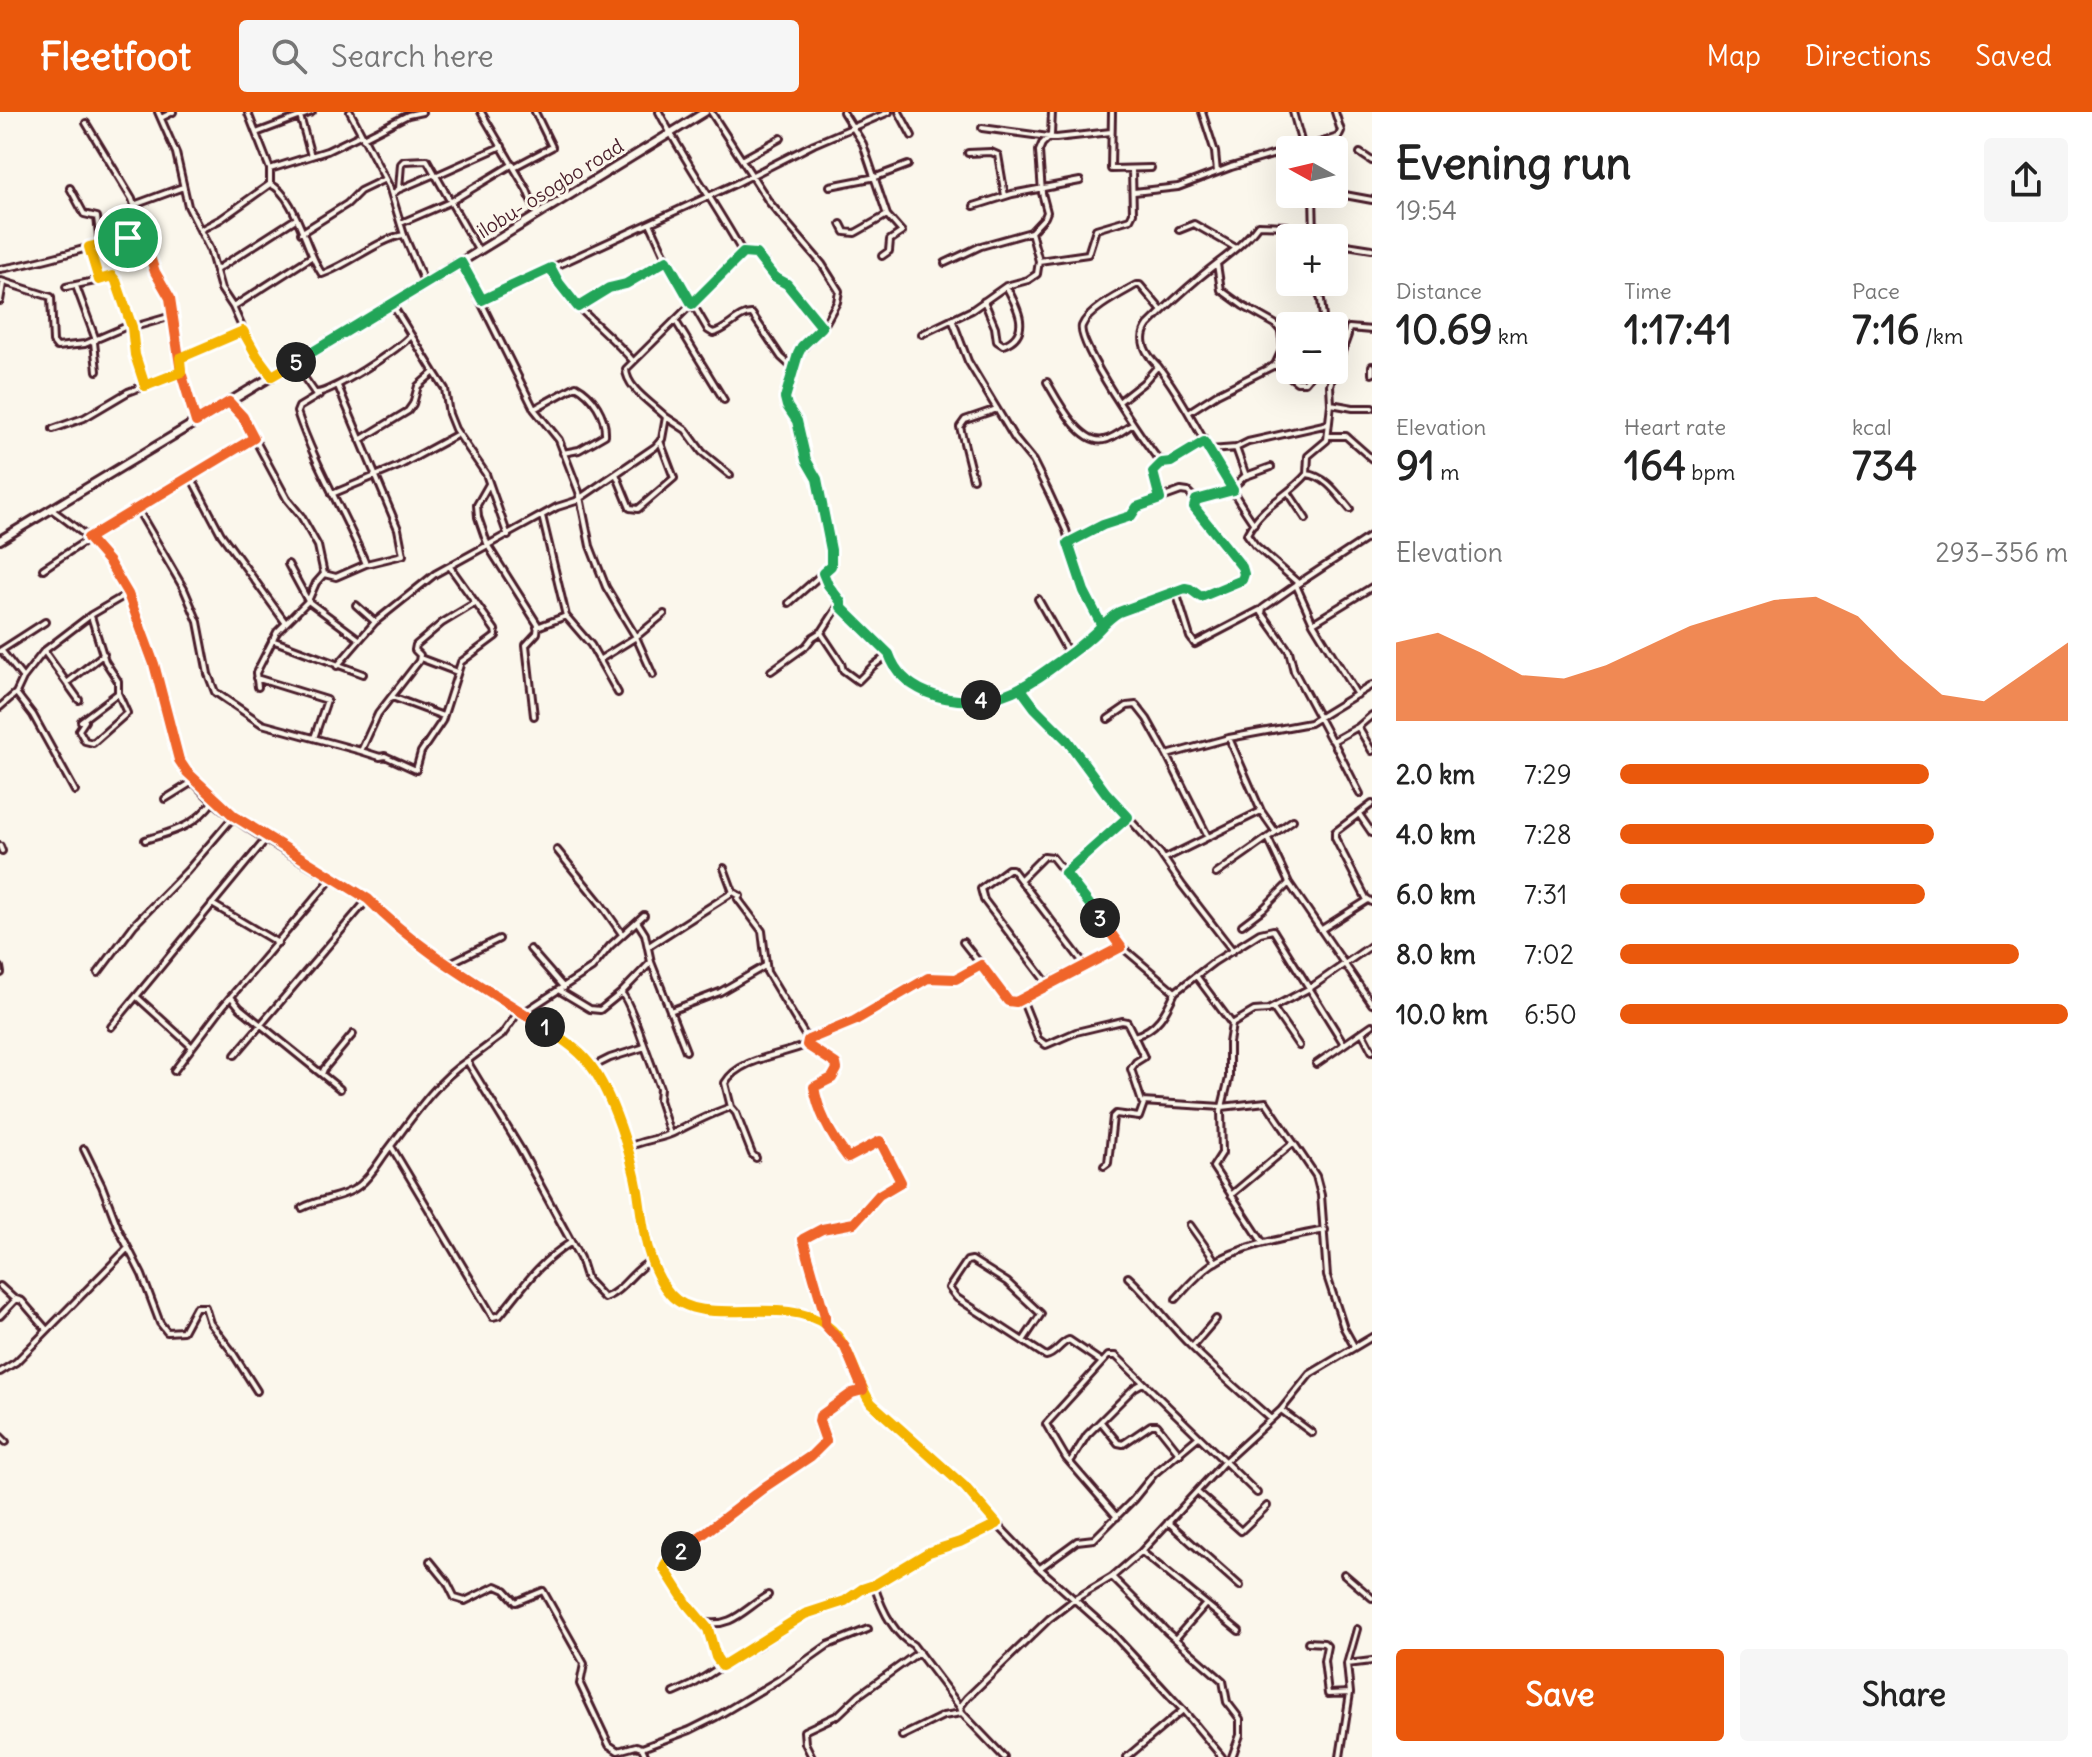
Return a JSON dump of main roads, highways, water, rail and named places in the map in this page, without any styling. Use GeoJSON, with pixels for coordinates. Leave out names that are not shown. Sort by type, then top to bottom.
{"type":"FeatureCollection","features":[{"type":"Feature","properties":{"kind":"main road","name":"ilobu- osogbo road"},"geometry":{"type":"LineString","coordinates":[[0,540],[708,112]]}}]}
